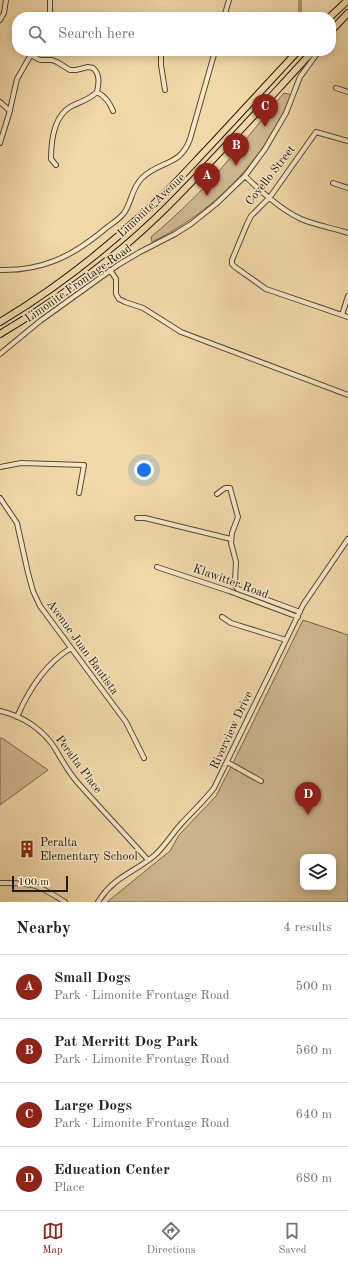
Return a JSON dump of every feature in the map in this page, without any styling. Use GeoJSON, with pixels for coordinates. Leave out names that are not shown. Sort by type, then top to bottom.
{"type":"FeatureCollection","features":[{"type":"Feature","properties":{"kind":"main road"},"geometry":{"type":"LineString","coordinates":[[335,12],[348,0]]}},
{"type":"Feature","properties":{"kind":"main road"},"geometry":{"type":"LineString","coordinates":[[336,26],[348,13]]}},
{"type":"Feature","properties":{"kind":"main road","name":"Limonite Avenue"},"geometry":{"type":"LineString","coordinates":[[0,322],[70,275],[122,234],[171,187],[293,56]]}},
{"type":"Feature","properties":{"kind":"main road","name":"Limonite Avenue"},"geometry":{"type":"LineString","coordinates":[[0,334],[33,315],[85,278],[148,225],[190,184],[308,56]]}},
{"type":"Feature","properties":{"kind":"street"},"geometry":{"type":"LineString","coordinates":[[0,20],[4,13],[6,0]]}},
{"type":"Feature","properties":{"kind":"street"},"geometry":{"type":"LineString","coordinates":[[50,0],[50,12]]}},
{"type":"Feature","properties":{"kind":"street"},"geometry":{"type":"LineString","coordinates":[[225,12],[229,0]]}},
{"type":"Feature","properties":{"kind":"street"},"geometry":{"type":"LineString","coordinates":[[0,143],[10,111],[17,79],[30,56]]}},
{"type":"Feature","properties":{"kind":"street"},"geometry":{"type":"LineString","coordinates":[[35,56],[40,60],[52,60],[57,62],[70,70],[88,67],[93,68],[98,74],[99,81],[97,92],[88,99],[69,108],[62,113],[59,119],[51,147],[51,158],[56,165]]}},
{"type":"Feature","properties":{"kind":"street"},"geometry":{"type":"LineString","coordinates":[[161,56],[165,90]]}},
{"type":"Feature","properties":{"kind":"street"},"geometry":{"type":"LineString","coordinates":[[0,270],[32,268],[64,257],[91,241],[124,214],[134,189],[142,178],[155,168],[176,160],[185,151],[190,139],[214,56]]}},
{"type":"Feature","properties":{"kind":"street","name":"Limonite Frontage Road"},"geometry":{"type":"LineString","coordinates":[[0,354],[40,321],[110,270],[140,252],[175,234],[191,224],[216,204],[245,176],[281,124],[300,77],[315,56]]}},
{"type":"Feature","properties":{"kind":"street"},"geometry":{"type":"LineString","coordinates":[[336,88],[348,92]]}},
{"type":"Feature","properties":{"kind":"street"},"geometry":{"type":"LineString","coordinates":[[97,92],[106,98],[113,111]]}},
{"type":"Feature","properties":{"kind":"street"},"geometry":{"type":"LineString","coordinates":[[0,102],[10,111]]}},
{"type":"Feature","properties":{"kind":"street","name":"Covello Street"},"geometry":{"type":"LineString","coordinates":[[342,315],[266,289],[238,270],[232,264],[232,260],[251,216],[270,197],[316,132],[348,141]]}},
{"type":"Feature","properties":{"kind":"street"},"geometry":{"type":"LineString","coordinates":[[245,176],[283,208],[301,219],[348,233]]}},
{"type":"Feature","properties":{"kind":"street"},"geometry":{"type":"LineString","coordinates":[[333,183],[348,188]]}},
{"type":"Feature","properties":{"kind":"street"},"geometry":{"type":"LineString","coordinates":[[110,270],[116,279],[116,294],[119,299],[143,308],[181,332],[348,395]]}},
{"type":"Feature","properties":{"kind":"street"},"geometry":{"type":"LineString","coordinates":[[348,296],[342,315],[348,317]]}},
{"type":"Feature","properties":{"kind":"street"},"geometry":{"type":"LineString","coordinates":[[0,467],[21,463],[84,465],[78,493]]}},
{"type":"Feature","properties":{"kind":"street"},"geometry":{"type":"LineString","coordinates":[[217,494],[227,487],[230,489],[238,517],[231,539],[236,562],[234,581],[235,586],[299,614]]}},
{"type":"Feature","properties":{"kind":"street","name":"Avenue Juan Bautista"},"geometry":{"type":"LineString","coordinates":[[0,498],[17,523],[28,573],[33,591],[40,606],[126,722],[144,758]]}},
{"type":"Feature","properties":{"kind":"street"},"geometry":{"type":"LineString","coordinates":[[137,518],[144,518],[231,539]]}},
{"type":"Feature","properties":{"kind":"street","name":"Riverview Drive"},"geometry":{"type":"LineString","coordinates":[[98,902],[117,879],[148,860],[164,845],[214,788],[299,614],[348,538]]}},
{"type":"Feature","properties":{"kind":"street","name":"Klawitter Road"},"geometry":{"type":"LineString","coordinates":[[157,567],[299,614]]}},
{"type":"Feature","properties":{"kind":"street"},"geometry":{"type":"LineString","coordinates":[[235,593],[238,588]]}},
{"type":"Feature","properties":{"kind":"street"},"geometry":{"type":"LineString","coordinates":[[222,618],[231,623],[286,640]]}},
{"type":"Feature","properties":{"kind":"street"},"geometry":{"type":"LineString","coordinates":[[17,717],[31,688],[43,672],[60,655],[71,648]]}},
{"type":"Feature","properties":{"kind":"street","name":"Peralta Place"},"geometry":{"type":"LineString","coordinates":[[0,711],[35,726],[47,738],[78,783],[148,860]]}},
{"type":"Feature","properties":{"kind":"street"},"geometry":{"type":"LineString","coordinates":[[227,762],[261,781]]}},
{"type":"Feature","properties":{"kind":"street"},"geometry":{"type":"LineString","coordinates":[[0,883],[33,884],[66,902]]}},
{"type":"Feature","properties":{"kind":"shaded area"},"geometry":{"type":"Polygon","coordinates":[[[284,93],[292,95],[276,128],[258,155],[232,185],[202,211],[170,233],[152,242],[151,237],[207,184],[284,93]]]}},
{"type":"Feature","properties":{"kind":"shaded area"},"geometry":{"type":"Polygon","coordinates":[[[303,620],[348,635],[348,902],[107,902],[170,851],[179,835],[216,796],[303,620]]]}},
{"type":"Feature","properties":{"kind":"shaded area"},"geometry":{"type":"Polygon","coordinates":[[[0,738],[48,770],[0,805],[0,738]]]}},
{"type":"Feature","properties":{"kind":"waterway"},"geometry":{"type":"LineString","coordinates":[[300,0],[300,12]]}},
{"type":"Feature","properties":{"kind":"place","name":"Large Dogs"},"geometry":{"type":"Point","coordinates":[265,127]}},
{"type":"Feature","properties":{"kind":"place","name":"Pat Merritt Dog Park"},"geometry":{"type":"Point","coordinates":[236,166]}},
{"type":"Feature","properties":{"kind":"place","name":"Small Dogs"},"geometry":{"type":"Point","coordinates":[207,196]}},
{"type":"Feature","properties":{"kind":"place","name":"Education Center"},"geometry":{"type":"Point","coordinates":[308,815]}},
{"type":"Feature","properties":{"kind":"place","name":"Peralta Elementary School"},"geometry":{"type":"Point","coordinates":[27,849]}}]}
